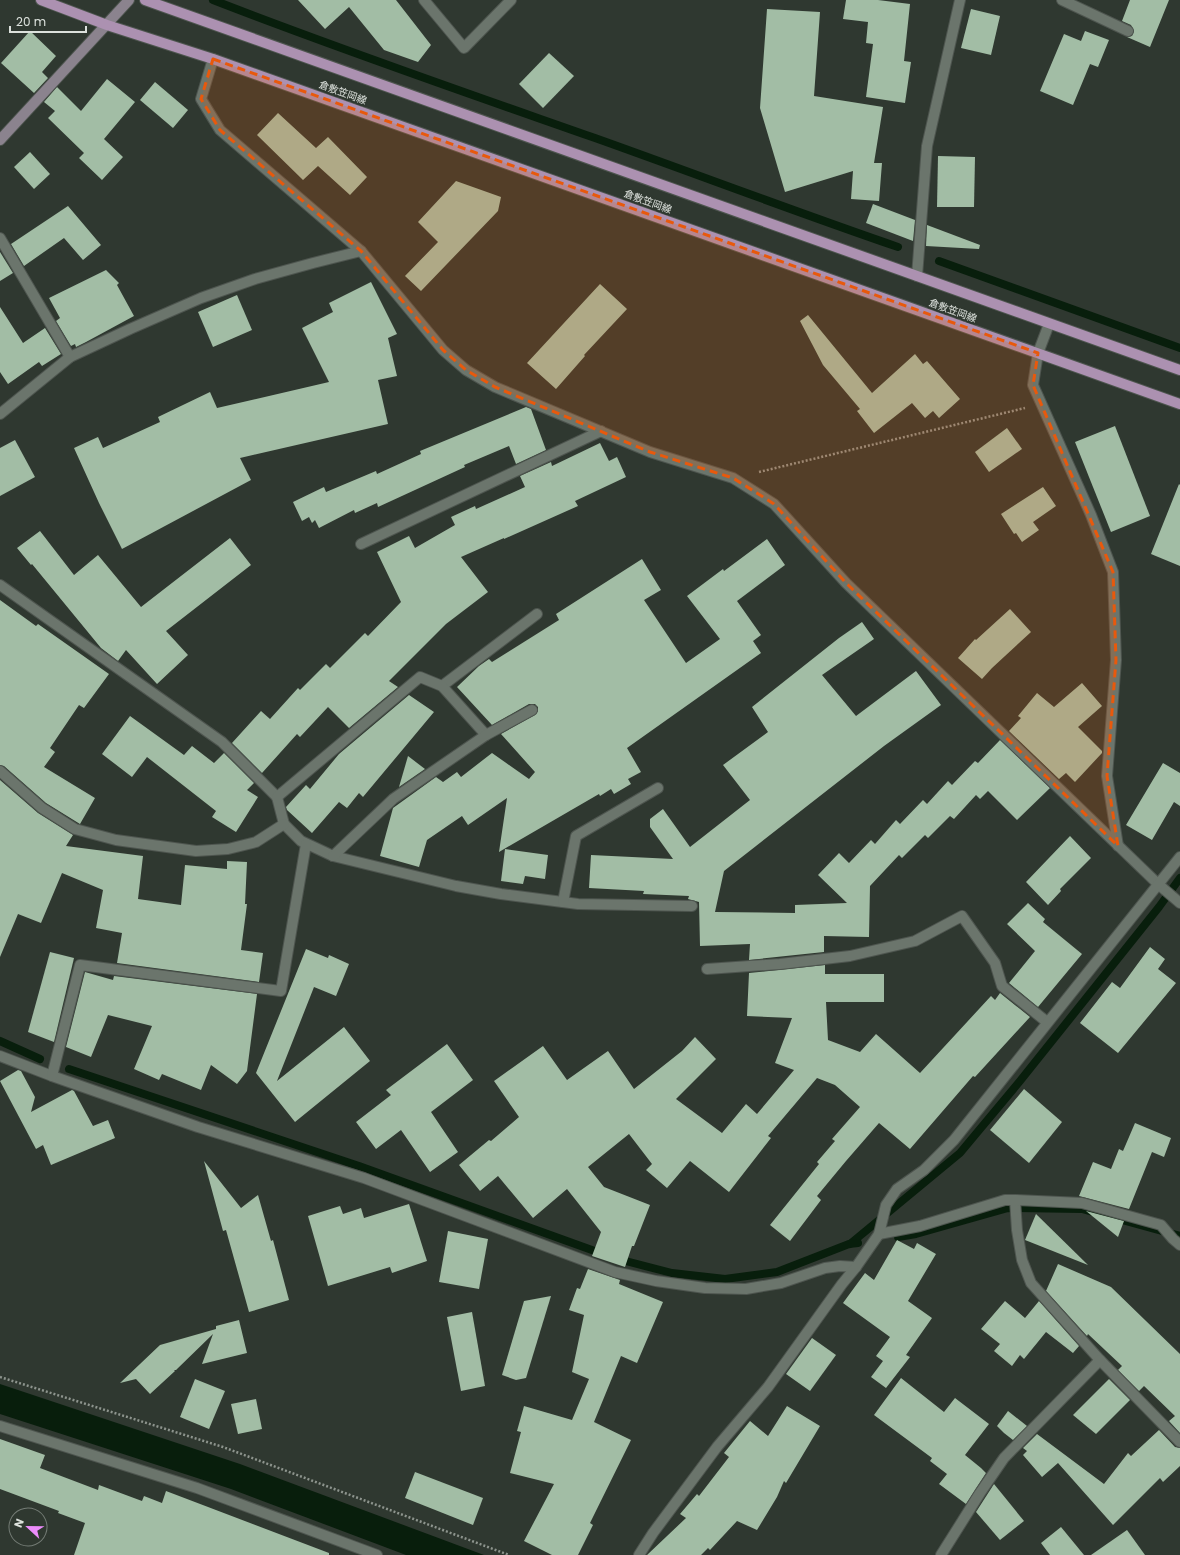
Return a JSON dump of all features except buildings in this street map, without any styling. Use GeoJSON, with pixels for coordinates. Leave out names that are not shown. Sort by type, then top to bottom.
{"type":"FeatureCollection","features":[{"type":"Feature","properties":{"kind":"main road","name":"倉敷笠岡線"},"geometry":{"type":"LineString","coordinates":[[41,0],[107,24],[214,59],[1180,404]]}},
{"type":"Feature","properties":{"kind":"main road","name":"倉敷笠岡線"},"geometry":{"type":"LineString","coordinates":[[146,0],[1180,370]]}},
{"type":"Feature","properties":{"kind":"street"},"geometry":{"type":"LineString","coordinates":[[0,140],[128,0]]}},
{"type":"Feature","properties":{"kind":"street"},"geometry":{"type":"LineString","coordinates":[[424,0],[464,48],[512,0]]}},
{"type":"Feature","properties":{"kind":"street"},"geometry":{"type":"LineString","coordinates":[[917,276],[927,146],[960,0]]}},
{"type":"Feature","properties":{"kind":"street"},"geometry":{"type":"LineString","coordinates":[[1062,0],[1128,31]]}},
{"type":"Feature","properties":{"kind":"street"},"geometry":{"type":"LineString","coordinates":[[214,59],[200,98],[220,130],[361,251],[439,345],[466,370],[495,387],[650,452],[734,478],[774,504],[846,582],[1118,846],[1178,902]]}},
{"type":"Feature","properties":{"kind":"street"},"geometry":{"type":"LineString","coordinates":[[0,238],[70,357]]}},
{"type":"Feature","properties":{"kind":"street"},"geometry":{"type":"LineString","coordinates":[[0,414],[70,357],[201,298],[262,277],[361,251]]}},
{"type":"Feature","properties":{"kind":"street"},"geometry":{"type":"LineString","coordinates":[[1049,324],[1038,353],[1034,385],[1091,515],[1113,572],[1116,660],[1108,776],[1118,846]]}},
{"type":"Feature","properties":{"kind":"street"},"geometry":{"type":"LineString","coordinates":[[361,544],[601,431]]}},
{"type":"Feature","properties":{"kind":"street"},"geometry":{"type":"LineString","coordinates":[[0,585],[222,742],[277,797],[284,824],[306,844],[333,856],[456,886],[578,904],[692,906]]}},
{"type":"Feature","properties":{"kind":"street"},"geometry":{"type":"LineString","coordinates":[[442,686],[537,614]]}},
{"type":"Feature","properties":{"kind":"street"},"geometry":{"type":"LineString","coordinates":[[277,797],[420,676],[442,686],[486,735]]}},
{"type":"Feature","properties":{"kind":"street"},"geometry":{"type":"LineString","coordinates":[[333,856],[393,799],[486,735],[532,710]]}},
{"type":"Feature","properties":{"kind":"street"},"geometry":{"type":"LineString","coordinates":[[0,771],[42,808],[75,829],[116,840],[196,851],[228,849],[256,842],[284,824]]}},
{"type":"Feature","properties":{"kind":"street"},"geometry":{"type":"LineString","coordinates":[[563,902],[576,836],[658,788]]}},
{"type":"Feature","properties":{"kind":"street"},"geometry":{"type":"LineString","coordinates":[[52,1076],[80,965],[281,991],[306,844]]}},
{"type":"Feature","properties":{"kind":"street"},"geometry":{"type":"LineString","coordinates":[[639,1555],[653,1533],[713,1453],[768,1387],[842,1284],[856,1268],[880,1230],[886,1205],[898,1189],[924,1170],[954,1140],[1047,1022],[1161,887],[1180,857]]}},
{"type":"Feature","properties":{"kind":"street"},"geometry":{"type":"LineString","coordinates":[[707,969],[780,964],[850,956],[915,941],[962,916],[995,963],[1002,986],[1047,1022]]}},
{"type":"Feature","properties":{"kind":"street"},"geometry":{"type":"LineString","coordinates":[[0,1056],[52,1076],[198,1127],[364,1178],[615,1272],[656,1281],[698,1287],[746,1288],[781,1283],[825,1268],[840,1266],[856,1268]]}},
{"type":"Feature","properties":{"kind":"street"},"geometry":{"type":"LineString","coordinates":[[880,1230],[920,1226],[1005,1200],[1015,1207],[1082,1203],[1161,1225],[1176,1242]]}},
{"type":"Feature","properties":{"kind":"street"},"geometry":{"type":"LineString","coordinates":[[1015,1207],[1022,1260],[1031,1283],[1100,1360],[1180,1442]]}},
{"type":"Feature","properties":{"kind":"street"},"geometry":{"type":"LineString","coordinates":[[940,1555],[1004,1458],[1100,1360]]}},
{"type":"Feature","properties":{"kind":"street"},"geometry":{"type":"LineString","coordinates":[[0,1426],[197,1488],[377,1555]]}},
{"type":"Feature","properties":{"kind":"path"},"geometry":{"type":"LineString","coordinates":[[734,478],[1042,404]]}},
{"type":"Feature","properties":{"kind":"path"},"geometry":{"type":"LineString","coordinates":[[0,1377],[223,1447],[509,1555]]}},
{"type":"Feature","properties":{"kind":"highlighted area"},"geometry":{"type":"Polygon","coordinates":[[[213,59],[1038,353],[1033,385],[1113,572],[1116,660],[1107,776],[1118,846],[846,583],[774,504],[733,478],[650,452],[495,387],[466,370],[443,350],[361,251],[220,130],[201,99],[213,59]]]}},
{"type":"Feature","properties":{"kind":"shaded area"},"geometry":{"type":"Polygon","coordinates":[[[0,1384],[240,1464],[484,1555],[406,1555],[231,1489],[0,1414],[0,1384]]]}},
{"type":"Feature","properties":{"kind":"waterway"},"geometry":{"type":"LineString","coordinates":[[213,0],[355,53],[898,247]]}},
{"type":"Feature","properties":{"kind":"waterway"},"geometry":{"type":"LineString","coordinates":[[939,261],[1180,348]]}},
{"type":"Feature","properties":{"kind":"waterway"},"geometry":{"type":"LineString","coordinates":[[850,1244],[960,1153],[1020,1081],[1159,907],[1180,878]]}},
{"type":"Feature","properties":{"kind":"waterway"},"geometry":{"type":"LineString","coordinates":[[0,1041],[40,1059]]}},
{"type":"Feature","properties":{"kind":"waterway"},"geometry":{"type":"LineString","coordinates":[[69,1069],[359,1166],[603,1254]]}},
{"type":"Feature","properties":{"kind":"waterway"},"geometry":{"type":"LineString","coordinates":[[898,1237],[916,1234],[1008,1208],[1082,1209],[1180,1236]]}},
{"type":"Feature","properties":{"kind":"waterway"},"geometry":{"type":"LineString","coordinates":[[618,1259],[672,1273],[725,1279],[777,1272],[849,1244],[858,1243]]}}]}
